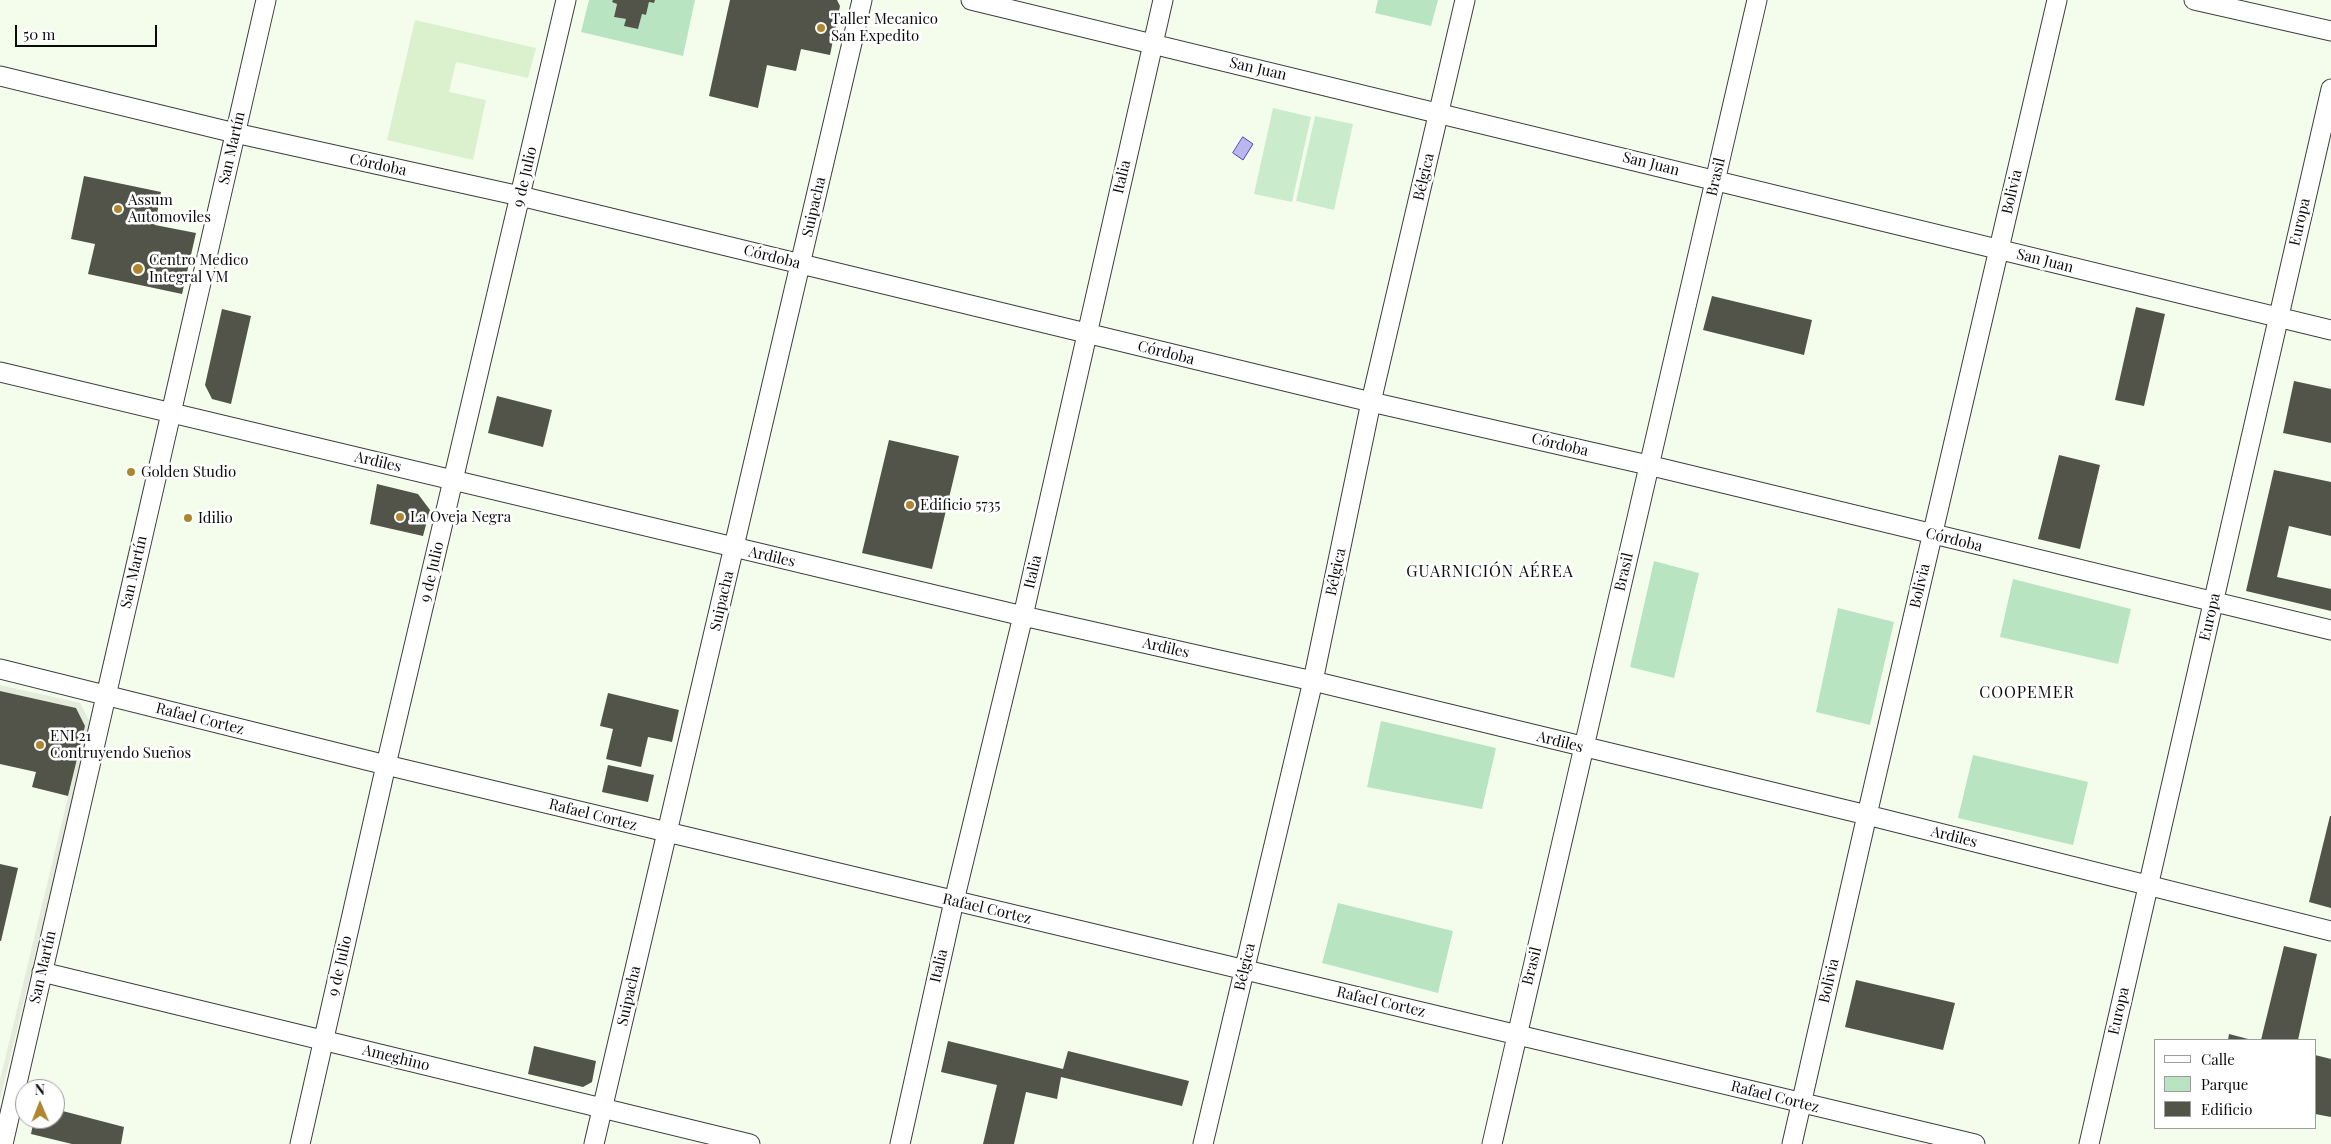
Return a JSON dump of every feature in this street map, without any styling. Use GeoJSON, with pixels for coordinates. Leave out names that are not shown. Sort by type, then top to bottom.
{"type":"FeatureCollection","features":[{"type":"Feature","properties":{"kind":"street","name":"San Martín"},"geometry":{"type":"LineString","coordinates":[[3,1144],[266,0]]}},
{"type":"Feature","properties":{"kind":"street","name":"9 de Julio"},"geometry":{"type":"LineString","coordinates":[[300,1144],[386,765],[566,0]]}},
{"type":"Feature","properties":{"kind":"street","name":"Suipacha"},"geometry":{"type":"LineString","coordinates":[[594,1144],[862,0]]}},
{"type":"Feature","properties":{"kind":"street","name":"San Juan"},"geometry":{"type":"LineString","coordinates":[[971,0],[2331,330]]}},
{"type":"Feature","properties":{"kind":"street","name":"Italia"},"geometry":{"type":"LineString","coordinates":[[900,1144],[954,901],[1023,616],[1163,0]]}},
{"type":"Feature","properties":{"kind":"street","name":"Bélgica"},"geometry":{"type":"LineString","coordinates":[[1203,1144],[1313,681],[1371,402],[1465,0]]}},
{"type":"Feature","properties":{"kind":"street","name":"Brasil"},"geometry":{"type":"LineString","coordinates":[[1492,1144],[1516,1033],[1585,748],[1648,465],[1757,0]]}},
{"type":"Feature","properties":{"kind":"street","name":"Bolivia"},"geometry":{"type":"LineString","coordinates":[[1792,1144],[2057,0]]}},
{"type":"Feature","properties":{"kind":"street"},"geometry":{"type":"LineString","coordinates":[[2194,0],[2331,31]]}},
{"type":"Feature","properties":{"kind":"street","name":"Córdoba"},"geometry":{"type":"LineString","coordinates":[[0,76],[235,133],[520,196],[1086,334],[1371,402],[1648,465],[2331,630]]}},
{"type":"Feature","properties":{"kind":"street","name":"Europa"},"geometry":{"type":"LineString","coordinates":[[2088,1144],[2331,89]]}},
{"type":"Feature","properties":{"kind":"street","name":"Ardiles"},"geometry":{"type":"LineString","coordinates":[[0,372],[734,548],[1023,616],[1313,681],[1867,815],[2331,931]]}},
{"type":"Feature","properties":{"kind":"street","name":"Rafael Cortez"},"geometry":{"type":"LineString","coordinates":[[0,669],[667,833],[1516,1033],[1975,1144]]}},
{"type":"Feature","properties":{"kind":"street","name":"Ameghino"},"geometry":{"type":"LineString","coordinates":[[42,972],[750,1144]]}},
{"type":"Feature","properties":{"kind":"green space"},"geometry":{"type":"Polygon","coordinates":[[[589,0],[613,0],[617,4],[614,17],[626,19],[625,26],[638,29],[642,14],[646,15],[649,2],[654,3],[655,0],[695,0],[683,56],[581,32],[589,0]]]}},
{"type":"Feature","properties":{"kind":"green space"},"geometry":{"type":"Polygon","coordinates":[[[1378,0],[1438,0],[1431,26],[1375,13],[1378,0]]]}},
{"type":"Feature","properties":{"kind":"green space"},"geometry":{"type":"Polygon","coordinates":[[[415,20],[536,48],[528,78],[456,62],[449,92],[486,100],[473,160],[387,140],[415,20]]]}},
{"type":"Feature","properties":{"kind":"green space"},"geometry":{"type":"Polygon","coordinates":[[[1273,108],[1311,117],[1292,202],[1254,194],[1273,108]]]}},
{"type":"Feature","properties":{"kind":"green space"},"geometry":{"type":"Polygon","coordinates":[[[1315,116],[1353,124],[1334,210],[1296,201],[1315,116]]]}},
{"type":"Feature","properties":{"kind":"green space"},"geometry":{"type":"Polygon","coordinates":[[[1654,561],[1699,573],[1674,678],[1630,667],[1654,561]]]}},
{"type":"Feature","properties":{"kind":"green space"},"geometry":{"type":"Polygon","coordinates":[[[2013,579],[2131,609],[2118,664],[2000,637],[2013,579]]]}},
{"type":"Feature","properties":{"kind":"green space"},"geometry":{"type":"Polygon","coordinates":[[[1838,608],[1894,622],[1870,725],[1816,712],[1838,608]]]}},
{"type":"Feature","properties":{"kind":"green space"},"geometry":{"type":"Polygon","coordinates":[[[1381,721],[1496,748],[1482,809],[1367,787],[1381,721]]]}},
{"type":"Feature","properties":{"kind":"green space"},"geometry":{"type":"Polygon","coordinates":[[[1973,755],[2088,782],[2073,845],[1958,818],[1973,755]]]}},
{"type":"Feature","properties":{"kind":"green space"},"geometry":{"type":"Polygon","coordinates":[[[1338,903],[1453,931],[1438,993],[1322,963],[1338,903]]]}},
{"type":"Feature","properties":{"kind":"shaded area"},"geometry":{"type":"Polygon","coordinates":[[[1243,137],[1253,144],[1243,160],[1233,153],[1243,137]]]}},
{"type":"Feature","properties":{"kind":"shaded area"},"geometry":{"type":"Polygon","coordinates":[[[0,685],[80,703],[91,724],[0,1100],[0,1080],[85,726],[76,708],[0,691],[0,685]]]}},
{"type":"Feature","properties":{"kind":"building"},"geometry":{"type":"Polygon","coordinates":[[[613,0],[655,0],[654,3],[649,2],[646,15],[642,14],[638,29],[624,26],[626,19],[614,17],[617,4],[612,2],[613,0]]]}},
{"type":"Feature","properties":{"kind":"building"},"geometry":{"type":"Polygon","coordinates":[[[730,0],[837,0],[840,6],[830,55],[801,49],[796,71],[767,65],[758,108],[709,96],[730,0]]]}},
{"type":"Feature","properties":{"kind":"building","name":"Assum Automoviles"},"geometry":{"type":"Polygon","coordinates":[[[84,176],[161,192],[155,225],[196,233],[182,294],[88,274],[95,244],[71,239],[84,176]]]}},
{"type":"Feature","properties":{"kind":"building"},"geometry":{"type":"Polygon","coordinates":[[[1712,296],[1812,320],[1804,355],[1703,330],[1712,296]]]}},
{"type":"Feature","properties":{"kind":"building"},"geometry":{"type":"Polygon","coordinates":[[[2136,307],[2165,314],[2144,406],[2115,400],[2136,307]]]}},
{"type":"Feature","properties":{"kind":"building"},"geometry":{"type":"Polygon","coordinates":[[[222,309],[251,316],[231,404],[212,399],[205,385],[222,309]]]}},
{"type":"Feature","properties":{"kind":"building"},"geometry":{"type":"Polygon","coordinates":[[[2294,381],[2331,389],[2331,443],[2283,433],[2294,381]]]}},
{"type":"Feature","properties":{"kind":"building"},"geometry":{"type":"Polygon","coordinates":[[[497,396],[552,410],[543,447],[488,433],[497,396]]]}},
{"type":"Feature","properties":{"kind":"building","name":"Edificio 5735"},"geometry":{"type":"Polygon","coordinates":[[[889,440],[959,456],[932,569],[862,553],[889,440]]]}},
{"type":"Feature","properties":{"kind":"building"},"geometry":{"type":"Polygon","coordinates":[[[2059,455],[2100,465],[2080,549],[2038,539],[2059,455]]]}},
{"type":"Feature","properties":{"kind":"building"},"geometry":{"type":"Polygon","coordinates":[[[2274,470],[2331,482],[2331,536],[2289,526],[2277,577],[2331,589],[2331,611],[2246,591],[2274,470]]]}},
{"type":"Feature","properties":{"kind":"building","name":"La Oveja Negra"},"geometry":{"type":"Polygon","coordinates":[[[377,484],[418,494],[430,510],[423,536],[370,524],[377,484]]]}},
{"type":"Feature","properties":{"kind":"building","name":"ENI 21 Contruyendo Sueños"},"geometry":{"type":"Polygon","coordinates":[[[0,691],[76,708],[85,726],[68,796],[32,787],[36,772],[0,764],[0,691]]]}},
{"type":"Feature","properties":{"kind":"building"},"geometry":{"type":"Polygon","coordinates":[[[608,693],[679,710],[672,742],[648,737],[641,767],[606,759],[613,729],[600,726],[608,693]]]}},
{"type":"Feature","properties":{"kind":"building"},"geometry":{"type":"Polygon","coordinates":[[[608,765],[654,775],[648,802],[602,792],[608,765]]]}},
{"type":"Feature","properties":{"kind":"building"},"geometry":{"type":"Polygon","coordinates":[[[2331,816],[2331,908],[2309,902],[2331,816]]]}},
{"type":"Feature","properties":{"kind":"building"},"geometry":{"type":"Polygon","coordinates":[[[0,864],[18,868],[1,941],[0,941],[0,864]]]}},
{"type":"Feature","properties":{"kind":"building"},"geometry":{"type":"Polygon","coordinates":[[[2284,946],[2317,954],[2298,1039],[2261,1039],[2284,946]]]}},
{"type":"Feature","properties":{"kind":"building"},"geometry":{"type":"Polygon","coordinates":[[[1856,980],[1955,1003],[1943,1050],[1845,1027],[1856,980]]]}},
{"type":"Feature","properties":{"kind":"building"},"geometry":{"type":"Polygon","coordinates":[[[2229,1034],[2248,1039],[2228,1039],[2229,1034]]]}},
{"type":"Feature","properties":{"kind":"building"},"geometry":{"type":"Polygon","coordinates":[[[948,1041],[1063,1069],[1068,1051],[1189,1081],[1182,1106],[1061,1077],[1057,1099],[1026,1092],[1014,1144],[983,1144],[997,1085],[941,1072],[948,1041]]]}},
{"type":"Feature","properties":{"kind":"building"},"geometry":{"type":"Polygon","coordinates":[[[534,1046],[596,1061],[592,1082],[583,1087],[528,1074],[534,1046]]]}},
{"type":"Feature","properties":{"kind":"building"},"geometry":{"type":"Polygon","coordinates":[[[2316,1055],[2331,1059],[2331,1117],[2316,1114],[2316,1055]]]}},
{"type":"Feature","properties":{"kind":"building"},"geometry":{"type":"Polygon","coordinates":[[[65,1112],[124,1127],[121,1144],[72,1144],[31,1134],[32,1129],[65,1129],[65,1112]]]}},
{"type":"Feature","properties":{"kind":"place","name":"Taller Mecanico San Expedito"},"geometry":{"type":"Point","coordinates":[821,28]}},
{"type":"Feature","properties":{"kind":"place","name":"Assum Automoviles"},"geometry":{"type":"Point","coordinates":[118,209]}},
{"type":"Feature","properties":{"kind":"place","name":"Centro Medico Integral VM"},"geometry":{"type":"Point","coordinates":[138,269]}},
{"type":"Feature","properties":{"kind":"place","name":"Golden Studio"},"geometry":{"type":"Point","coordinates":[131,472]}},
{"type":"Feature","properties":{"kind":"place","name":"Edificio 5735"},"geometry":{"type":"Point","coordinates":[910,505]}},
{"type":"Feature","properties":{"kind":"place","name":"La Oveja Negra"},"geometry":{"type":"Point","coordinates":[400,517]}},
{"type":"Feature","properties":{"kind":"place","name":"Idilio"},"geometry":{"type":"Point","coordinates":[188,518]}},
{"type":"Feature","properties":{"kind":"place","name":"ENI 21 Contruyendo Sueños"},"geometry":{"type":"Point","coordinates":[40,745]}},
{"type":"Feature","properties":{"kind":"district","name":"GUARNICIÓN AÉREA"},"geometry":{"type":"Point","coordinates":[1490,572]}},
{"type":"Feature","properties":{"kind":"district","name":"COOPEMER"},"geometry":{"type":"Point","coordinates":[2027,693]}}]}
